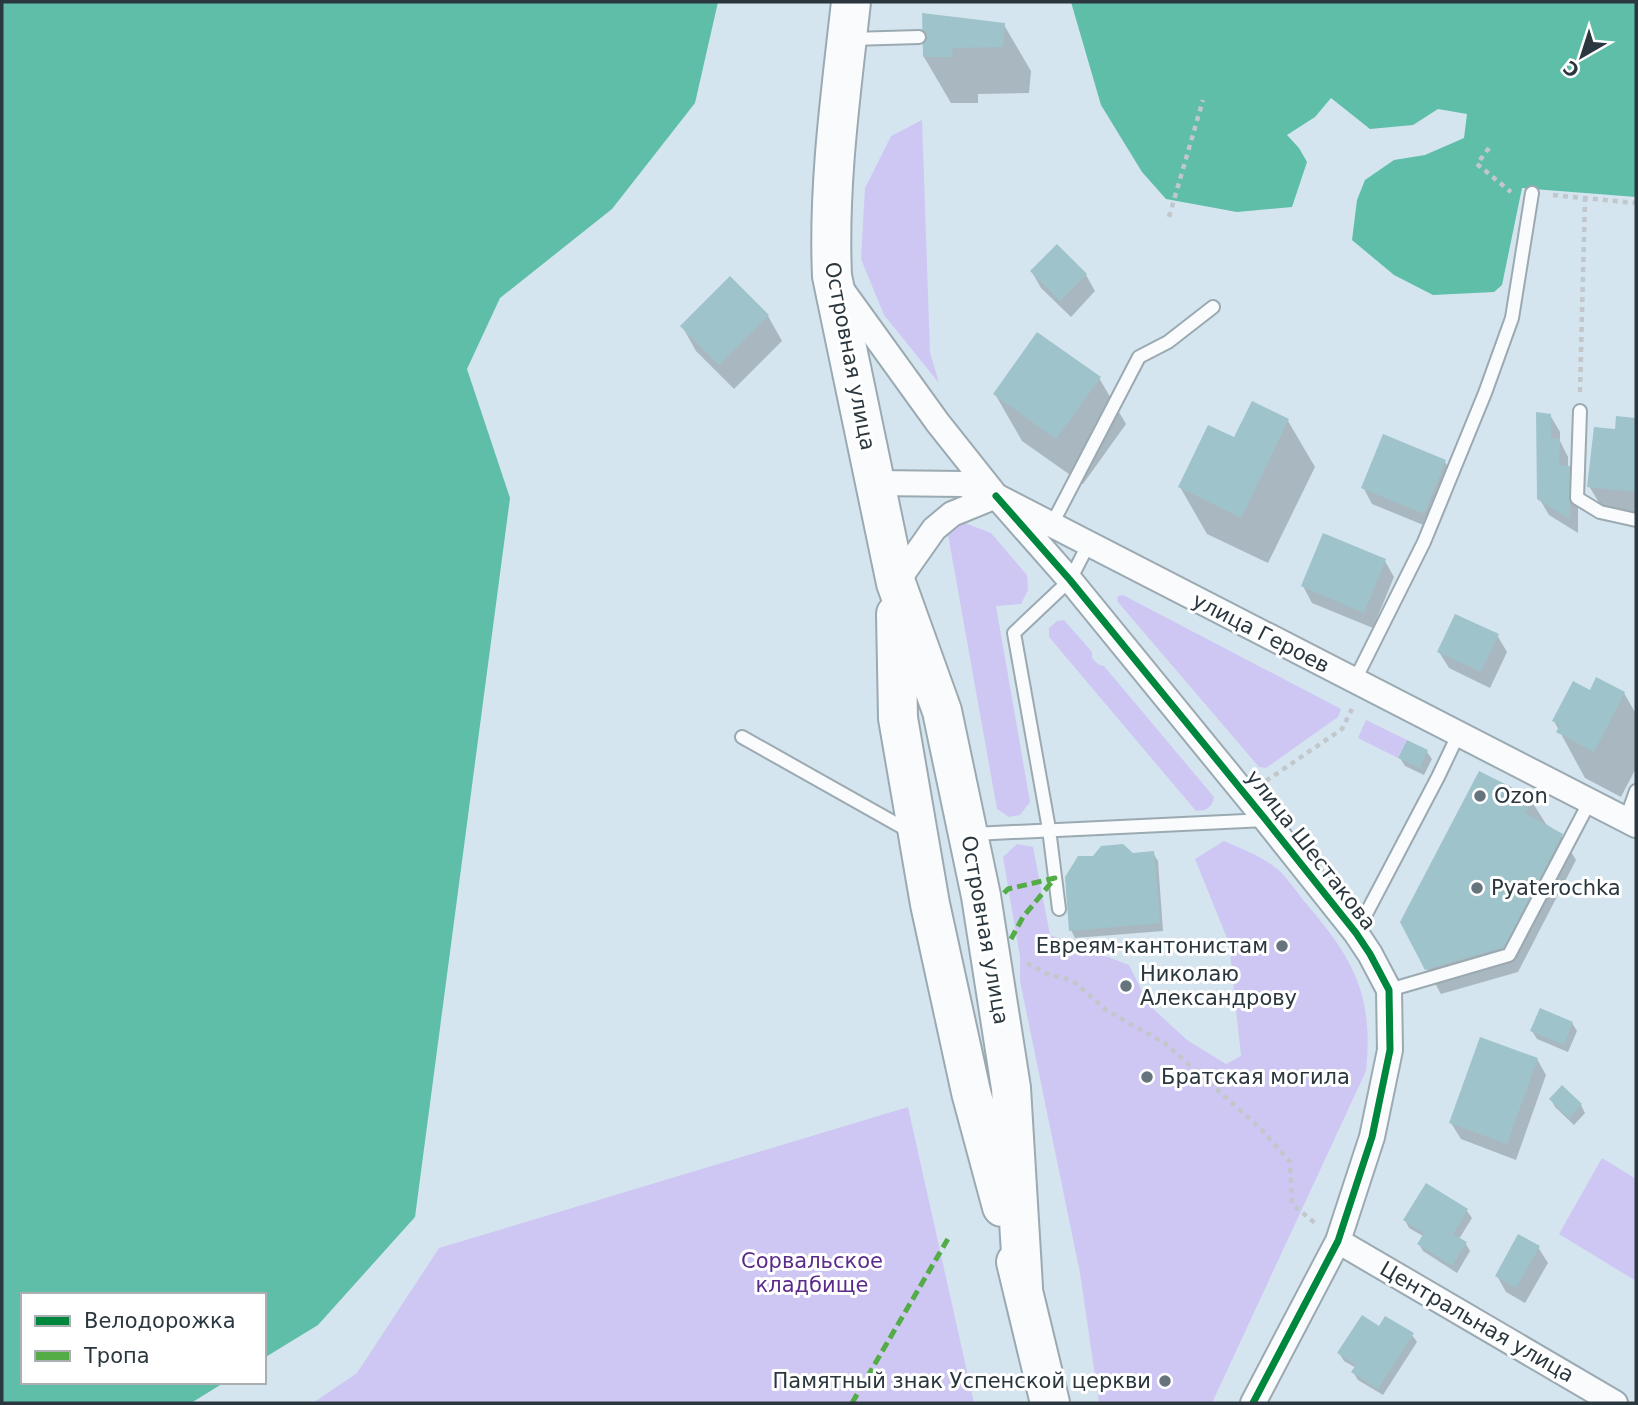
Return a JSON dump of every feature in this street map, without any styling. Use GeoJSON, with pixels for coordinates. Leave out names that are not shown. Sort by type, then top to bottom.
{"type":"FeatureCollection","features":[{"type":"Feature","properties":{"kind":"main road","name":"Островная улица"},"geometry":{"type":"LineString","coordinates":[[851,2],[829,224],[832,275],[895,583],[942,711],[969,834],[1012,1088],[1023,1287]]}},
{"type":"Feature","properties":{"kind":"main road","name":"Островная улица"},"geometry":{"type":"LineString","coordinates":[[895,583],[898,718],[930,904],[971,1092],[1023,1287],[1050,1403]]}},
{"type":"Feature","properties":{"kind":"main road"},"geometry":{"type":"LineString","coordinates":[[919,836],[969,834]]}},
{"type":"Feature","properties":{"kind":"street","name":"улица Шестакова"},"geometry":{"type":"LineString","coordinates":[[832,275],[929,412],[996,496],[1070,580],[1356,933],[1389,990],[1390,1050],[1372,1137],[1338,1241],[1254,1403]]}},
{"type":"Feature","properties":{"kind":"street","name":"улица Героев"},"geometry":{"type":"LineString","coordinates":[[875,483],[963,484],[996,496],[1631,822]]}},
{"type":"Feature","properties":{"kind":"street"},"geometry":{"type":"LineString","coordinates":[[895,583],[934,529],[952,514],[996,496]]}},
{"type":"Feature","properties":{"kind":"street","name":"Центральная улица"},"geometry":{"type":"LineString","coordinates":[[1338,1241],[1615,1403]]}},
{"type":"Feature","properties":{"kind":"lane"},"geometry":{"type":"LineString","coordinates":[[847,39],[919,37]]}},
{"type":"Feature","properties":{"kind":"lane"},"geometry":{"type":"LineString","coordinates":[[1355,680],[1424,542],[1494,368],[1512,318],[1532,194]]}},
{"type":"Feature","properties":{"kind":"lane"},"geometry":{"type":"LineString","coordinates":[[1051,526],[1139,357],[1168,342],[1213,307]]}},
{"type":"Feature","properties":{"kind":"lane"},"geometry":{"type":"LineString","coordinates":[[1580,411],[1577,498],[1600,512],[1636,520]]}},
{"type":"Feature","properties":{"kind":"lane"},"geometry":{"type":"LineString","coordinates":[[1059,909],[1049,829],[1014,633],[1070,580],[1088,545]]}},
{"type":"Feature","properties":{"kind":"lane"},"geometry":{"type":"LineString","coordinates":[[1356,933],[1459,733]]}},
{"type":"Feature","properties":{"kind":"lane"},"geometry":{"type":"LineString","coordinates":[[742,737],[919,836]]}},
{"type":"Feature","properties":{"kind":"lane"},"geometry":{"type":"LineString","coordinates":[[1631,822],[1636,790]]}},
{"type":"Feature","properties":{"kind":"lane"},"geometry":{"type":"LineString","coordinates":[[1389,990],[1509,955],[1590,801]]}},
{"type":"Feature","properties":{"kind":"lane"},"geometry":{"type":"LineString","coordinates":[[969,834],[1266,820]]}},
{"type":"Feature","properties":{"kind":"path"},"geometry":{"type":"LineString","coordinates":[[1169,217],[1203,100]]}},
{"type":"Feature","properties":{"kind":"path"},"geometry":{"type":"LineString","coordinates":[[1489,148],[1477,164],[1519,199]]}},
{"type":"Feature","properties":{"kind":"path"},"geometry":{"type":"LineString","coordinates":[[1532,194],[1636,203]]}},
{"type":"Feature","properties":{"kind":"path"},"geometry":{"type":"LineString","coordinates":[[1580,411],[1585,198]]}},
{"type":"Feature","properties":{"kind":"path"},"geometry":{"type":"LineString","coordinates":[[1266,781],[1342,729],[1352,708]]}},
{"type":"Feature","properties":{"kind":"path"},"geometry":{"type":"LineString","coordinates":[[1025,962],[1045,973],[1073,981],[1106,1010],[1141,1028],[1177,1054],[1260,1129],[1290,1162],[1292,1205],[1338,1241]]}},
{"type":"Feature","properties":{"kind":"green space"},"geometry":{"type":"Polygon","coordinates":[[[922,120],[930,352],[939,383],[884,315],[861,259],[865,188],[891,136],[922,120]]]}},
{"type":"Feature","properties":{"kind":"green space"},"geometry":{"type":"Polygon","coordinates":[[[965,523],[991,533],[1027,575],[1028,590],[1021,604],[996,606],[1030,802],[1020,815],[1009,817],[997,809],[947,529],[965,523]]]}},
{"type":"Feature","properties":{"kind":"green space"},"geometry":{"type":"Polygon","coordinates":[[[1123,595],[1341,709],[1338,717],[1266,768],[1259,767],[1117,601],[1118,596],[1123,595]]]}},
{"type":"Feature","properties":{"kind":"green space"},"geometry":{"type":"Polygon","coordinates":[[[1064,620],[1092,652],[1092,658],[1104,666],[1214,797],[1208,808],[1196,811],[1049,637],[1049,628],[1057,621],[1064,620]]]}},
{"type":"Feature","properties":{"kind":"green space"},"geometry":{"type":"Polygon","coordinates":[[[1366,720],[1407,740],[1398,758],[1358,738],[1366,720]]]}},
{"type":"Feature","properties":{"kind":"green space"},"geometry":{"type":"Polygon","coordinates":[[[1224,841],[1261,858],[1281,872],[1347,960],[1363,998],[1367,1020],[1366,1071],[1212,1403],[1099,1403],[1080,1273],[1020,981],[1020,957],[1003,857],[1017,844],[1033,847],[1050,935],[1129,965],[1149,1005],[1187,1040],[1226,1064],[1241,1056],[1229,943],[1195,859],[1224,841]]]}},
{"type":"Feature","properties":{"kind":"green space","name":"Сорвальское кладбище"},"geometry":{"type":"Polygon","coordinates":[[[908,1107],[974,1403],[313,1403],[357,1373],[439,1248],[908,1107]]]}},
{"type":"Feature","properties":{"kind":"green space"},"geometry":{"type":"Polygon","coordinates":[[[1602,1158],[1636,1179],[1636,1281],[1559,1234],[1602,1158]]]}},
{"type":"Feature","properties":{"kind":"shaded area"},"geometry":{"type":"Polygon","coordinates":[[[2,2],[718,2],[695,103],[612,209],[500,298],[467,369],[510,498],[415,1217],[318,1325],[266,1357],[266,1293],[21,1293],[21,1384],[222,1384],[191,1403],[2,1403],[2,2]]]}},
{"type":"Feature","properties":{"kind":"shaded area"},"geometry":{"type":"Polygon","coordinates":[[[1071,2],[1636,2],[1636,197],[1522,188],[1502,285],[1494,292],[1433,295],[1394,275],[1352,240],[1357,200],[1365,180],[1394,160],[1425,155],[1464,138],[1467,114],[1438,109],[1413,125],[1370,129],[1331,98],[1315,117],[1287,135],[1307,162],[1292,207],[1237,212],[1166,199],[1142,172],[1101,105],[1071,2]]]}},
{"type":"Feature","properties":{"kind":"building"},"geometry":{"type":"Polygon","coordinates":[[[922,13],[1005,23],[1003,47],[952,48],[953,57],[923,57],[922,13]]]}},
{"type":"Feature","properties":{"kind":"building"},"geometry":{"type":"Polygon","coordinates":[[[1057,244],[1087,274],[1060,301],[1030,271],[1057,244]]]}},
{"type":"Feature","properties":{"kind":"building"},"geometry":{"type":"Polygon","coordinates":[[[730,276],[769,315],[719,365],[680,326],[730,276]]]}},
{"type":"Feature","properties":{"kind":"building"},"geometry":{"type":"Polygon","coordinates":[[[1037,332],[1101,377],[1056,439],[993,394],[1037,332]]]}},
{"type":"Feature","properties":{"kind":"building"},"geometry":{"type":"Polygon","coordinates":[[[1252,401],[1289,419],[1241,518],[1178,487],[1208,425],[1234,437],[1252,401]]]}},
{"type":"Feature","properties":{"kind":"building"},"geometry":{"type":"Polygon","coordinates":[[[1536,412],[1551,414],[1551,438],[1560,439],[1559,465],[1570,466],[1570,519],[1537,499],[1536,412]]]}},
{"type":"Feature","properties":{"kind":"building"},"geometry":{"type":"Polygon","coordinates":[[[1616,416],[1636,418],[1636,492],[1587,487],[1594,427],[1615,429],[1616,416]]]}},
{"type":"Feature","properties":{"kind":"building"},"geometry":{"type":"Polygon","coordinates":[[[1383,434],[1446,460],[1424,514],[1361,488],[1383,434]]]}},
{"type":"Feature","properties":{"kind":"building"},"geometry":{"type":"Polygon","coordinates":[[[1323,533],[1386,559],[1364,613],[1301,586],[1323,533]]]}},
{"type":"Feature","properties":{"kind":"building"},"geometry":{"type":"Polygon","coordinates":[[[1455,614],[1499,634],[1481,672],[1437,652],[1455,614]]]}},
{"type":"Feature","properties":{"kind":"building"},"geometry":{"type":"Polygon","coordinates":[[[1596,677],[1625,692],[1594,752],[1556,732],[1560,725],[1552,721],[1573,681],[1590,690],[1596,677]]]}},
{"type":"Feature","properties":{"kind":"building"},"geometry":{"type":"Polygon","coordinates":[[[1407,740],[1428,750],[1420,768],[1398,758],[1407,740]]]}},
{"type":"Feature","properties":{"kind":"building","name":"Pyaterochka"},"geometry":{"type":"Polygon","coordinates":[[[1479,771],[1533,798],[1525,813],[1563,834],[1504,947],[1425,970],[1400,922],[1479,771]]]}},
{"type":"Feature","properties":{"kind":"building"},"geometry":{"type":"Polygon","coordinates":[[[1123,844],[1133,853],[1154,851],[1160,923],[1069,931],[1065,877],[1078,856],[1093,856],[1101,846],[1123,844]]]}},
{"type":"Feature","properties":{"kind":"building"},"geometry":{"type":"Polygon","coordinates":[[[1540,1008],[1573,1022],[1564,1045],[1530,1031],[1540,1008]]]}},
{"type":"Feature","properties":{"kind":"building"},"geometry":{"type":"Polygon","coordinates":[[[1480,1037],[1538,1058],[1507,1144],[1449,1123],[1480,1037]]]}},
{"type":"Feature","properties":{"kind":"building"},"geometry":{"type":"Polygon","coordinates":[[[1562,1085],[1582,1104],[1569,1118],[1549,1099],[1562,1085]]]}},
{"type":"Feature","properties":{"kind":"building"},"geometry":{"type":"Polygon","coordinates":[[[1426,1183],[1468,1209],[1453,1234],[1467,1242],[1452,1266],[1417,1244],[1424,1233],[1403,1220],[1426,1183]]]}},
{"type":"Feature","properties":{"kind":"building"},"geometry":{"type":"Polygon","coordinates":[[[1518,1234],[1540,1246],[1516,1288],[1495,1276],[1518,1234]]]}},
{"type":"Feature","properties":{"kind":"building"},"geometry":{"type":"Polygon","coordinates":[[[1362,1315],[1379,1326],[1385,1316],[1414,1333],[1378,1389],[1351,1372],[1356,1365],[1337,1353],[1362,1315]]]}},
{"type":"Feature","properties":{"kind":"marked path"},"geometry":{"type":"LineString","coordinates":[[1004,893],[1008,889],[1055,878],[1023,917],[1011,939]]}},
{"type":"Feature","properties":{"kind":"marked path"},"geometry":{"type":"LineString","coordinates":[[852,1403],[949,1237]]}},
{"type":"Feature","properties":{"kind":"cycle path"},"geometry":{"type":"LineString","coordinates":[[996,496],[1070,580],[1356,933],[1389,990],[1390,1050],[1372,1137],[1338,1241],[1253,1403]]}},
{"type":"Feature","properties":{"kind":"place","name":"Ozon"},"geometry":{"type":"Point","coordinates":[1480,796]}},
{"type":"Feature","properties":{"kind":"place","name":"Pyaterochka"},"geometry":{"type":"Point","coordinates":[1477,888]}},
{"type":"Feature","properties":{"kind":"place","name":"Евреям-кантонистам"},"geometry":{"type":"Point","coordinates":[1282,946]}},
{"type":"Feature","properties":{"kind":"place","name":"Николаю Александрову"},"geometry":{"type":"Point","coordinates":[1126,986]}},
{"type":"Feature","properties":{"kind":"place","name":"Братская могила"},"geometry":{"type":"Point","coordinates":[1147,1077]}},
{"type":"Feature","properties":{"kind":"place","name":"Памятный знак Успенской церкви"},"geometry":{"type":"Point","coordinates":[1165,1381]}}]}
